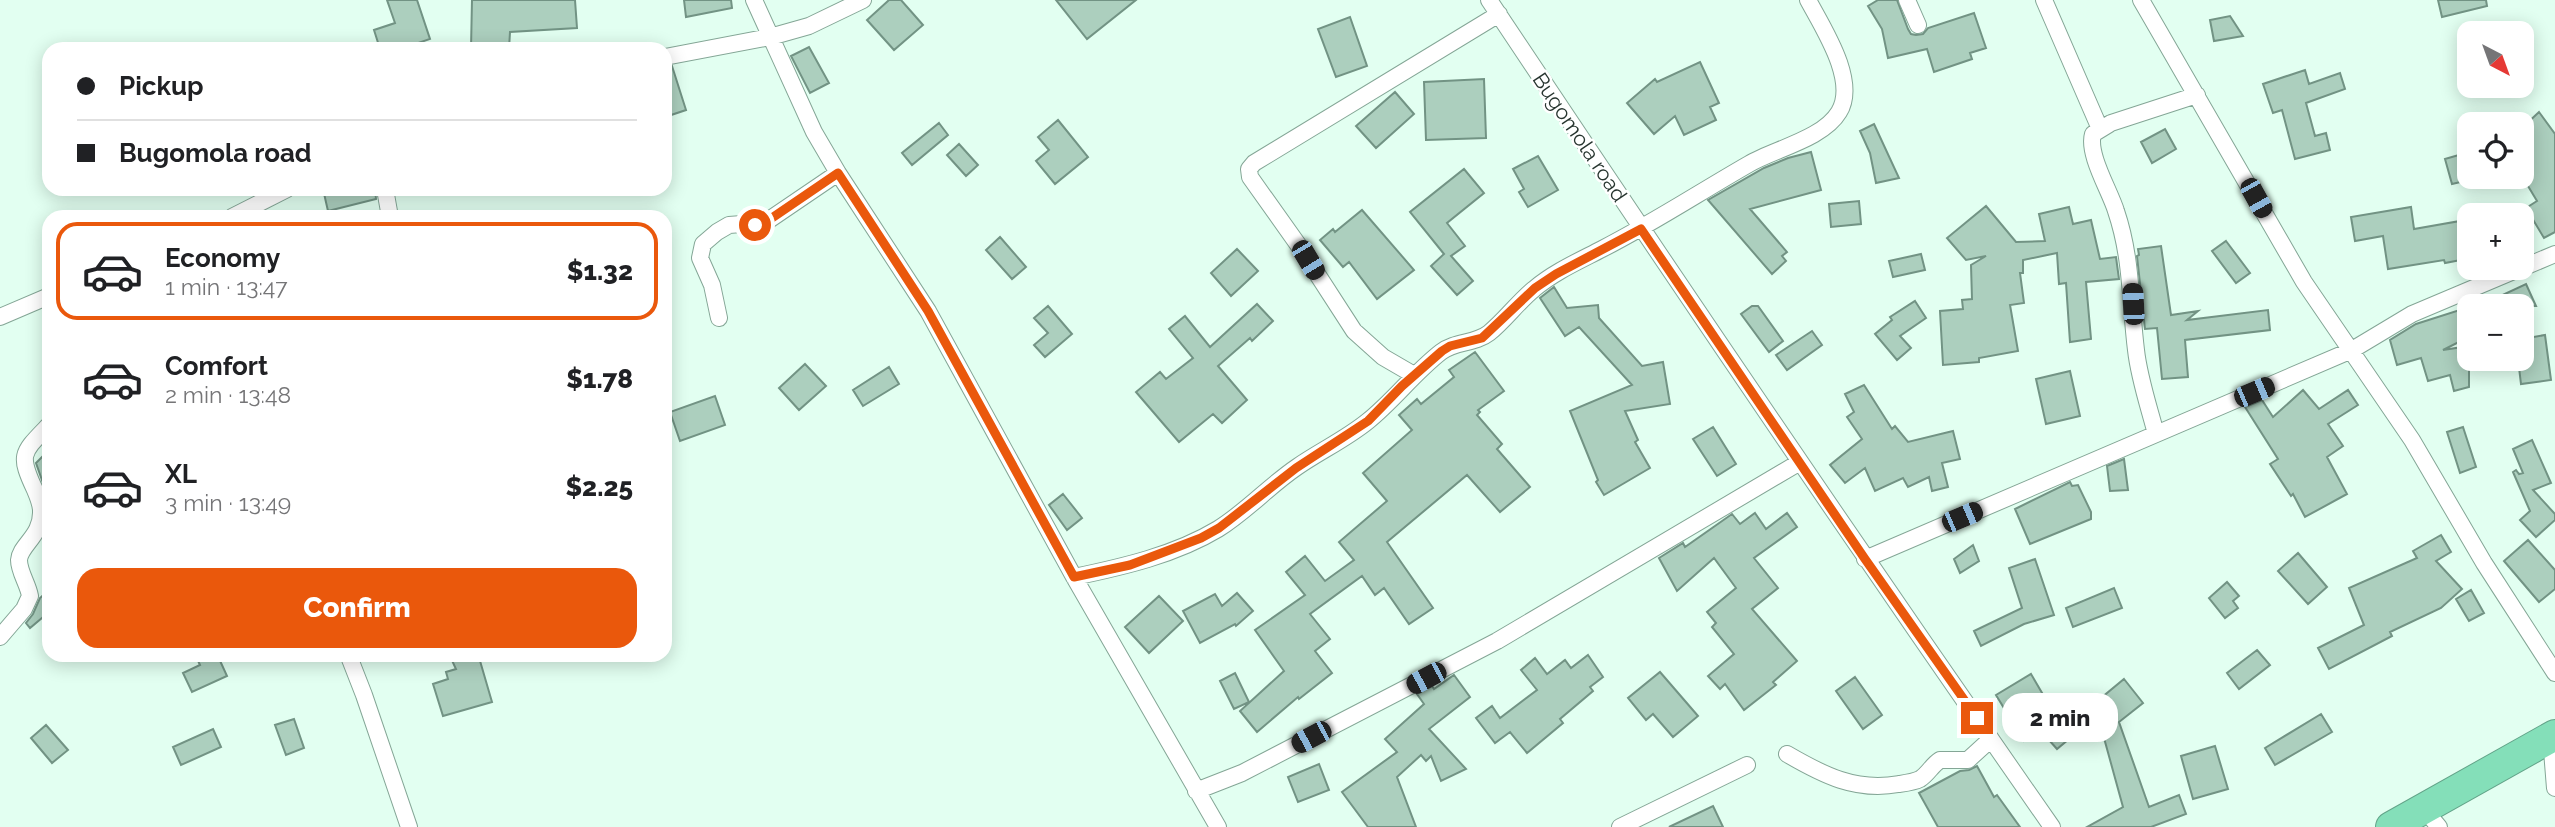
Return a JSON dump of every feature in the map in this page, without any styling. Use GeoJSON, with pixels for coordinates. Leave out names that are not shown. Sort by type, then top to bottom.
{"type":"FeatureCollection","features":[{"type":"Feature","properties":{"kind":"highway"},"geometry":{"type":"LineString","coordinates":[[2391,827],[2432,818],[2553,736]]}},
{"type":"Feature","properties":{"kind":"street"},"geometry":{"type":"LineString","coordinates":[[754,0],[814,132],[928,311],[1074,577],[1218,827]]}},
{"type":"Feature","properties":{"kind":"street"},"geometry":{"type":"LineString","coordinates":[[672,56],[770,37],[808,26],[863,0]]}},
{"type":"Feature","properties":{"kind":"street","name":"Bugomola road"},"geometry":{"type":"LineString","coordinates":[[1489,0],[1865,559],[1934,653],[2052,827]]}},
{"type":"Feature","properties":{"kind":"street"},"geometry":{"type":"LineString","coordinates":[[1074,577],[1130,565],[1201,538],[1219,528],[1296,468],[1368,421],[1414,375],[1450,346],[1478,340],[1490,332],[1535,288],[1556,274],[1641,229],[1752,162],[1799,142],[1832,121],[1838,115],[1844,100],[1843,76],[1837,56],[1808,0]]}},
{"type":"Feature","properties":{"kind":"street"},"geometry":{"type":"LineString","coordinates":[[1907,0],[1918,24]]}},
{"type":"Feature","properties":{"kind":"street"},"geometry":{"type":"LineString","coordinates":[[2044,0],[2100,129]]}},
{"type":"Feature","properties":{"kind":"street"},"geometry":{"type":"LineString","coordinates":[[2141,0],[2304,282],[2412,440],[2484,563],[2555,673]]}},
{"type":"Feature","properties":{"kind":"street"},"geometry":{"type":"LineString","coordinates":[[1414,375],[1382,357],[1354,331],[1250,177],[1249,169],[1254,163],[1499,14]]}},
{"type":"Feature","properties":{"kind":"street"},"geometry":{"type":"LineString","coordinates":[[2156,434],[2136,352],[2132,281],[2126,246],[2091,141],[2093,134],[2111,122],[2197,96]]}},
{"type":"Feature","properties":{"kind":"street"},"geometry":{"type":"LineString","coordinates":[[719,318],[712,285],[701,258],[703,244],[729,225],[761,225],[838,173]]}},
{"type":"Feature","properties":{"kind":"street"},"geometry":{"type":"LineString","coordinates":[[246,210],[273,196]]}},
{"type":"Feature","properties":{"kind":"street"},"geometry":{"type":"LineString","coordinates":[[2534,263],[2555,254]]}},
{"type":"Feature","properties":{"kind":"street"},"geometry":{"type":"LineString","coordinates":[[1865,559],[2352,350],[2412,314],[2493,280]]}},
{"type":"Feature","properties":{"kind":"street"},"geometry":{"type":"LineString","coordinates":[[0,317],[42,299]]}},
{"type":"Feature","properties":{"kind":"street"},"geometry":{"type":"LineString","coordinates":[[0,637],[30,596],[19,561],[22,550],[36,534],[41,512],[39,500],[23,466],[27,449],[42,433]]}},
{"type":"Feature","properties":{"kind":"street"},"geometry":{"type":"LineString","coordinates":[[1196,791],[1252,768],[1497,641],[1655,545],[1800,462]]}},
{"type":"Feature","properties":{"kind":"street"},"geometry":{"type":"LineString","coordinates":[[351,662],[409,827]]}},
{"type":"Feature","properties":{"kind":"street"},"geometry":{"type":"LineString","coordinates":[[2553,736],[2555,788]]}},
{"type":"Feature","properties":{"kind":"street"},"geometry":{"type":"LineString","coordinates":[[1787,754],[1842,782],[1860,786],[1891,786],[1922,778],[1940,760],[1968,760],[1991,739]]}},
{"type":"Feature","properties":{"kind":"street"},"geometry":{"type":"LineString","coordinates":[[1620,827],[1747,765]]}},
{"type":"Feature","properties":{"kind":"building"},"geometry":{"type":"Polygon","coordinates":[[[387,0],[417,0],[430,39],[421,42],[378,42],[374,30],[395,23],[387,0]]]}},
{"type":"Feature","properties":{"kind":"building"},"geometry":{"type":"Polygon","coordinates":[[[472,0],[575,0],[577,28],[510,32],[509,42],[471,42],[472,0]]]}},
{"type":"Feature","properties":{"kind":"building"},"geometry":{"type":"Polygon","coordinates":[[[684,0],[731,0],[732,8],[686,17],[684,0]]]}},
{"type":"Feature","properties":{"kind":"building"},"geometry":{"type":"Polygon","coordinates":[[[889,0],[901,0],[923,25],[894,50],[867,20],[889,0]]]}},
{"type":"Feature","properties":{"kind":"building"},"geometry":{"type":"Polygon","coordinates":[[[1056,0],[1136,0],[1087,39],[1056,0]]]}},
{"type":"Feature","properties":{"kind":"building"},"geometry":{"type":"Polygon","coordinates":[[[1878,0],[1897,0],[1908,29],[1911,34],[1916,35],[1923,34],[1928,28],[1974,13],[1986,48],[1970,53],[1972,59],[1934,72],[1927,49],[1888,58],[1882,29],[1868,6],[1878,0]]]}},
{"type":"Feature","properties":{"kind":"building"},"geometry":{"type":"Polygon","coordinates":[[[2438,0],[2486,0],[2487,6],[2442,17],[2438,0]]]}},
{"type":"Feature","properties":{"kind":"building"},"geometry":{"type":"Polygon","coordinates":[[[2230,16],[2243,36],[2214,41],[2210,20],[2230,16]]]}},
{"type":"Feature","properties":{"kind":"building"},"geometry":{"type":"Polygon","coordinates":[[[1350,17],[1367,66],[1336,77],[1318,29],[1350,17]]]}},
{"type":"Feature","properties":{"kind":"building"},"geometry":{"type":"Polygon","coordinates":[[[809,47],[829,83],[810,93],[791,56],[809,47]]]}},
{"type":"Feature","properties":{"kind":"building"},"geometry":{"type":"Polygon","coordinates":[[[1700,62],[1719,103],[1710,107],[1716,120],[1684,135],[1675,116],[1654,134],[1627,103],[1655,79],[1657,82],[1700,62]]]}},
{"type":"Feature","properties":{"kind":"building"},"geometry":{"type":"Polygon","coordinates":[[[672,66],[686,110],[672,115],[672,66]]]}},
{"type":"Feature","properties":{"kind":"building"},"geometry":{"type":"Polygon","coordinates":[[[2305,70],[2309,84],[2340,73],[2345,89],[2306,103],[2315,136],[2326,133],[2330,150],[2295,159],[2282,110],[2273,113],[2263,84],[2305,70]]]}},
{"type":"Feature","properties":{"kind":"building"},"geometry":{"type":"Polygon","coordinates":[[[1484,79],[1486,138],[1426,140],[1424,82],[1484,79]]]}},
{"type":"Feature","properties":{"kind":"building"},"geometry":{"type":"Polygon","coordinates":[[[1395,92],[1414,114],[1376,148],[1356,126],[1395,92]]]}},
{"type":"Feature","properties":{"kind":"building"},"geometry":{"type":"Polygon","coordinates":[[[2539,112],[2555,134],[2555,232],[2544,238],[2534,221],[2534,203],[2537,201],[2530,189],[2534,189],[2534,117],[2539,112]]]}},
{"type":"Feature","properties":{"kind":"building"},"geometry":{"type":"Polygon","coordinates":[[[1058,120],[1088,157],[1055,184],[1036,161],[1049,150],[1038,137],[1058,120]]]}},
{"type":"Feature","properties":{"kind":"building"},"geometry":{"type":"Polygon","coordinates":[[[939,123],[948,135],[912,165],[902,153],[939,123]]]}},
{"type":"Feature","properties":{"kind":"building"},"geometry":{"type":"Polygon","coordinates":[[[1874,124],[1899,178],[1876,183],[1870,153],[1860,131],[1874,124]]]}},
{"type":"Feature","properties":{"kind":"building"},"geometry":{"type":"Polygon","coordinates":[[[2165,129],[2176,149],[2152,163],[2141,142],[2165,129]]]}},
{"type":"Feature","properties":{"kind":"building"},"geometry":{"type":"Polygon","coordinates":[[[959,144],[978,165],[966,176],[947,155],[959,144]]]}},
{"type":"Feature","properties":{"kind":"building"},"geometry":{"type":"Polygon","coordinates":[[[1811,152],[1821,190],[1750,209],[1787,252],[1782,256],[1786,261],[1772,274],[1708,200],[1764,168],[1811,152]]]}},
{"type":"Feature","properties":{"kind":"building"},"geometry":{"type":"Polygon","coordinates":[[[1538,156],[1558,190],[1528,207],[1519,192],[1524,189],[1513,169],[1538,156]]]}},
{"type":"Feature","properties":{"kind":"building"},"geometry":{"type":"Polygon","coordinates":[[[2457,156],[2457,183],[2452,184],[2445,159],[2457,156]]]}},
{"type":"Feature","properties":{"kind":"building"},"geometry":{"type":"Polygon","coordinates":[[[1464,169],[1484,193],[1447,223],[1465,246],[1451,256],[1473,281],[1457,295],[1431,266],[1444,254],[1410,212],[1464,169]]]}},
{"type":"Feature","properties":{"kind":"building"},"geometry":{"type":"Polygon","coordinates":[[[325,196],[376,196],[376,199],[328,210],[325,196]]]}},
{"type":"Feature","properties":{"kind":"building"},"geometry":{"type":"Polygon","coordinates":[[[1859,201],[1861,224],[1831,227],[1829,204],[1859,201]]]}},
{"type":"Feature","properties":{"kind":"building"},"geometry":{"type":"Polygon","coordinates":[[[1986,206],[2016,242],[2045,241],[2039,214],[2069,207],[2073,224],[2091,220],[2100,259],[2116,257],[2119,279],[2086,282],[2091,339],[2070,342],[2066,283],[2059,284],[2057,253],[2023,260],[2023,273],[2020,273],[2024,303],[2010,305],[2018,351],[1979,358],[1979,362],[1943,365],[1940,311],[1963,309],[1962,300],[1972,299],[1971,265],[1986,256],[1966,260],[1947,238],[1986,206]]]}},
{"type":"Feature","properties":{"kind":"building"},"geometry":{"type":"Polygon","coordinates":[[[2411,207],[2414,229],[2457,222],[2457,261],[2445,263],[2444,260],[2388,269],[2383,236],[2355,241],[2351,217],[2411,207]]]}},
{"type":"Feature","properties":{"kind":"building"},"geometry":{"type":"Polygon","coordinates":[[[1362,210],[1414,270],[1377,299],[1349,262],[1343,267],[1320,240],[1333,229],[1335,232],[1362,210]]]}},
{"type":"Feature","properties":{"kind":"building"},"geometry":{"type":"Polygon","coordinates":[[[1000,237],[1026,267],[1012,279],[986,250],[1000,237]]]}},
{"type":"Feature","properties":{"kind":"building"},"geometry":{"type":"Polygon","coordinates":[[[2226,241],[2250,273],[2236,283],[2212,251],[2226,241]]]}},
{"type":"Feature","properties":{"kind":"building"},"geometry":{"type":"Polygon","coordinates":[[[2161,246],[2171,315],[2198,311],[2187,320],[2268,310],[2270,330],[2185,340],[2188,377],[2162,379],[2157,328],[2145,329],[2137,256],[2138,249],[2161,246]]]}},
{"type":"Feature","properties":{"kind":"building"},"geometry":{"type":"Polygon","coordinates":[[[1237,249],[1258,271],[1231,296],[1211,273],[1237,249]]]}},
{"type":"Feature","properties":{"kind":"building"},"geometry":{"type":"Polygon","coordinates":[[[1921,254],[1925,270],[1893,277],[1889,261],[1921,254]]]}},
{"type":"Feature","properties":{"kind":"building"},"geometry":{"type":"Polygon","coordinates":[[[2526,284],[2531,294],[2505,294],[2526,284]]]}},
{"type":"Feature","properties":{"kind":"building"},"geometry":{"type":"Polygon","coordinates":[[[1554,287],[1567,308],[1598,305],[1599,318],[1642,366],[1663,362],[1670,404],[1625,411],[1638,440],[1635,442],[1650,468],[1604,495],[1596,482],[1598,480],[1570,411],[1632,385],[1579,327],[1565,336],[1540,298],[1554,287]]]}},
{"type":"Feature","properties":{"kind":"building"},"geometry":{"type":"Polygon","coordinates":[[[1915,301],[1926,318],[1900,336],[1911,348],[1897,360],[1875,334],[1892,320],[1890,317],[1915,301]]]}},
{"type":"Feature","properties":{"kind":"building"},"geometry":{"type":"Polygon","coordinates":[[[1257,304],[1273,321],[1252,341],[1250,338],[1218,366],[1247,400],[1222,423],[1213,414],[1179,442],[1136,392],[1160,372],[1166,379],[1193,358],[1169,329],[1185,316],[1210,347],[1257,304]]]}},
{"type":"Feature","properties":{"kind":"building"},"geometry":{"type":"Polygon","coordinates":[[[1048,306],[1072,334],[1045,357],[1034,345],[1048,333],[1034,318],[1048,306]]]}},
{"type":"Feature","properties":{"kind":"building"},"geometry":{"type":"Polygon","coordinates":[[[1752,306],[1758,306],[1783,341],[1769,352],[1741,314],[1752,306]]]}},
{"type":"Feature","properties":{"kind":"building"},"geometry":{"type":"Polygon","coordinates":[[[2457,311],[2457,343],[2443,350],[2457,348],[2457,371],[2469,371],[2469,387],[2454,391],[2450,375],[2428,381],[2421,358],[2397,365],[2390,340],[2416,324],[2457,311]]]}},
{"type":"Feature","properties":{"kind":"building"},"geometry":{"type":"Polygon","coordinates":[[[1812,331],[1822,345],[1787,370],[1776,355],[1812,331]]]}},
{"type":"Feature","properties":{"kind":"building"},"geometry":{"type":"Polygon","coordinates":[[[2545,335],[2551,380],[2521,384],[2519,371],[2534,371],[2534,337],[2545,335]]]}},
{"type":"Feature","properties":{"kind":"building"},"geometry":{"type":"Polygon","coordinates":[[[1475,352],[1504,391],[1478,410],[1480,412],[1477,415],[1502,444],[1497,449],[1530,487],[1500,512],[1467,475],[1387,542],[1433,608],[1409,624],[1384,588],[1375,595],[1362,576],[1310,614],[1330,639],[1315,651],[1332,673],[1299,699],[1298,697],[1257,732],[1240,711],[1284,671],[1255,630],[1305,595],[1286,572],[1305,556],[1325,581],[1354,560],[1339,542],[1387,501],[1363,473],[1412,430],[1399,415],[1417,399],[1421,404],[1454,377],[1449,370],[1475,352]]]}},
{"type":"Feature","properties":{"kind":"building"},"geometry":{"type":"Polygon","coordinates":[[[805,364],[826,386],[799,410],[779,388],[805,364]]]}},
{"type":"Feature","properties":{"kind":"building"},"geometry":{"type":"Polygon","coordinates":[[[889,367],[899,384],[863,406],[853,390],[889,367]]]}},
{"type":"Feature","properties":{"kind":"building"},"geometry":{"type":"Polygon","coordinates":[[[2070,371],[2080,416],[2046,424],[2036,379],[2070,371]]]}},
{"type":"Feature","properties":{"kind":"building"},"geometry":{"type":"Polygon","coordinates":[[[1864,385],[1892,429],[1895,426],[1908,442],[1953,431],[1960,459],[1942,463],[1948,487],[1932,491],[1929,477],[1908,487],[1903,478],[1875,491],[1865,468],[1845,483],[1830,465],[1862,439],[1847,417],[1854,412],[1845,394],[1864,385]]]}},
{"type":"Feature","properties":{"kind":"building"},"geometry":{"type":"Polygon","coordinates":[[[2303,390],[2319,409],[2348,390],[2358,405],[2328,424],[2343,446],[2327,457],[2347,494],[2305,517],[2293,494],[2291,496],[2270,464],[2278,459],[2245,407],[2262,400],[2273,417],[2303,390]]]}},
{"type":"Feature","properties":{"kind":"building"},"geometry":{"type":"Polygon","coordinates":[[[715,396],[725,425],[680,441],[672,411],[715,396]]]}},
{"type":"Feature","properties":{"kind":"building"},"geometry":{"type":"Polygon","coordinates":[[[1713,427],[1736,464],[1717,476],[1693,439],[1713,427]]]}},
{"type":"Feature","properties":{"kind":"building"},"geometry":{"type":"Polygon","coordinates":[[[2463,427],[2476,467],[2460,473],[2447,432],[2463,427]]]}},
{"type":"Feature","properties":{"kind":"building"},"geometry":{"type":"Polygon","coordinates":[[[2532,440],[2551,483],[2533,490],[2555,514],[2555,520],[2536,537],[2520,520],[2530,511],[2513,472],[2516,470],[2519,474],[2523,473],[2513,449],[2532,440]]]}},
{"type":"Feature","properties":{"kind":"building"},"geometry":{"type":"Polygon","coordinates":[[[42,457],[42,480],[36,463],[42,457]]]}},
{"type":"Feature","properties":{"kind":"building"},"geometry":{"type":"Polygon","coordinates":[[[2124,459],[2128,490],[2110,491],[2107,466],[2124,459]]]}},
{"type":"Feature","properties":{"kind":"building"},"geometry":{"type":"Polygon","coordinates":[[[2070,482],[2072,486],[2078,485],[2091,512],[2091,519],[2030,544],[2015,509],[2070,482]]]}},
{"type":"Feature","properties":{"kind":"building"},"geometry":{"type":"Polygon","coordinates":[[[1063,494],[1082,518],[1067,530],[1049,505],[1063,494]]]}},
{"type":"Feature","properties":{"kind":"building"},"geometry":{"type":"Polygon","coordinates":[[[1755,513],[1766,529],[1787,513],[1797,527],[1754,558],[1778,588],[1752,609],[1797,661],[1773,682],[1776,685],[1744,710],[1725,684],[1720,689],[1708,676],[1734,654],[1712,627],[1716,623],[1707,612],[1736,588],[1714,558],[1677,591],[1659,558],[1683,543],[1685,547],[1732,514],[1740,524],[1755,513]]]}},
{"type":"Feature","properties":{"kind":"building"},"geometry":{"type":"Polygon","coordinates":[[[2441,535],[2451,552],[2436,561],[2462,589],[2441,608],[2390,632],[2392,636],[2329,669],[2318,648],[2364,625],[2349,588],[2417,558],[2413,551],[2441,535]]]}},
{"type":"Feature","properties":{"kind":"building"},"geometry":{"type":"Polygon","coordinates":[[[2528,540],[2555,570],[2555,589],[2539,602],[2504,561],[2528,540]]]}},
{"type":"Feature","properties":{"kind":"building"},"geometry":{"type":"Polygon","coordinates":[[[1973,545],[1979,561],[1960,573],[1954,559],[1973,545]]]}},
{"type":"Feature","properties":{"kind":"building"},"geometry":{"type":"Polygon","coordinates":[[[2298,553],[2327,587],[2308,604],[2278,571],[2298,553]]]}},
{"type":"Feature","properties":{"kind":"building"},"geometry":{"type":"Polygon","coordinates":[[[2035,559],[2054,615],[2024,624],[1981,646],[1974,631],[2022,608],[2009,568],[2035,559]]]}},
{"type":"Feature","properties":{"kind":"building"},"geometry":{"type":"Polygon","coordinates":[[[2227,582],[2239,596],[2233,601],[2238,608],[2225,618],[2209,598],[2227,582]]]}},
{"type":"Feature","properties":{"kind":"building"},"geometry":{"type":"Polygon","coordinates":[[[2114,588],[2122,608],[2073,627],[2066,608],[2114,588]]]}},
{"type":"Feature","properties":{"kind":"building"},"geometry":{"type":"Polygon","coordinates":[[[2471,590],[2484,613],[2469,621],[2456,599],[2471,590]]]}},
{"type":"Feature","properties":{"kind":"building"},"geometry":{"type":"Polygon","coordinates":[[[1237,593],[1253,611],[1236,626],[1235,624],[1200,643],[1183,611],[1215,594],[1222,606],[1237,593]]]}},
{"type":"Feature","properties":{"kind":"building"},"geometry":{"type":"Polygon","coordinates":[[[42,596],[42,618],[30,628],[26,623],[42,596]]]}},
{"type":"Feature","properties":{"kind":"building"},"geometry":{"type":"Polygon","coordinates":[[[1159,596],[1183,621],[1149,653],[1125,627],[1159,596]]]}},
{"type":"Feature","properties":{"kind":"building"},"geometry":{"type":"Polygon","coordinates":[[[2257,650],[2270,665],[2239,689],[2227,673],[2257,650]]]}},
{"type":"Feature","properties":{"kind":"building"},"geometry":{"type":"Polygon","coordinates":[[[1588,655],[1603,677],[1590,687],[1593,691],[1560,719],[1563,723],[1527,753],[1510,732],[1495,743],[1476,718],[1492,706],[1500,718],[1537,690],[1521,670],[1535,658],[1547,674],[1565,660],[1571,668],[1588,655]]]}},
{"type":"Feature","properties":{"kind":"building"},"geometry":{"type":"Polygon","coordinates":[[[199,662],[221,662],[227,676],[192,692],[183,673],[200,665],[199,662]]]}},
{"type":"Feature","properties":{"kind":"building"},"geometry":{"type":"Polygon","coordinates":[[[453,662],[480,662],[492,702],[443,716],[433,684],[448,679],[446,672],[456,669],[453,662]]]}},
{"type":"Feature","properties":{"kind":"building"},"geometry":{"type":"Polygon","coordinates":[[[1660,672],[1698,716],[1673,737],[1653,714],[1646,720],[1628,698],[1660,672]]]}},
{"type":"Feature","properties":{"kind":"building"},"geometry":{"type":"Polygon","coordinates":[[[1235,673],[1249,702],[1234,709],[1220,681],[1235,673]]]}},
{"type":"Feature","properties":{"kind":"building"},"geometry":{"type":"Polygon","coordinates":[[[2031,674],[2069,739],[2057,749],[2041,731],[2024,741],[1996,695],[2031,674]]]}},
{"type":"Feature","properties":{"kind":"building"},"geometry":{"type":"Polygon","coordinates":[[[1454,675],[1470,697],[1429,729],[1466,769],[1441,781],[1431,756],[1426,761],[1421,755],[1397,777],[1416,827],[1368,827],[1342,792],[1397,752],[1385,739],[1424,704],[1417,694],[1432,686],[1434,689],[1454,675]]]}},
{"type":"Feature","properties":{"kind":"building"},"geometry":{"type":"Polygon","coordinates":[[[1855,677],[1882,715],[1863,729],[1836,691],[1855,677]]]}},
{"type":"Feature","properties":{"kind":"building"},"geometry":{"type":"Polygon","coordinates":[[[2124,679],[2143,703],[2119,722],[2149,807],[2179,795],[2186,814],[2151,827],[2087,827],[2123,807],[2104,738],[2083,713],[2124,679]]]}},
{"type":"Feature","properties":{"kind":"building"},"geometry":{"type":"Polygon","coordinates":[[[2321,714],[2332,732],[2275,765],[2265,748],[2321,714]]]}},
{"type":"Feature","properties":{"kind":"building"},"geometry":{"type":"Polygon","coordinates":[[[294,719],[304,748],[286,755],[275,725],[294,719]]]}},
{"type":"Feature","properties":{"kind":"building"},"geometry":{"type":"Polygon","coordinates":[[[46,725],[68,750],[52,763],[31,738],[46,725]]]}},
{"type":"Feature","properties":{"kind":"building"},"geometry":{"type":"Polygon","coordinates":[[[213,729],[221,747],[181,765],[173,747],[213,729]]]}},
{"type":"Feature","properties":{"kind":"building"},"geometry":{"type":"Polygon","coordinates":[[[2215,746],[2228,789],[2193,799],[2181,756],[2215,746]]]}},
{"type":"Feature","properties":{"kind":"building"},"geometry":{"type":"Polygon","coordinates":[[[1319,764],[1329,790],[1298,802],[1288,777],[1319,764]]]}},
{"type":"Feature","properties":{"kind":"building"},"geometry":{"type":"Polygon","coordinates":[[[1977,766],[1994,797],[1997,795],[2020,827],[1938,827],[1919,793],[1960,771],[1977,766]]]}},
{"type":"Feature","properties":{"kind":"building"},"geometry":{"type":"Polygon","coordinates":[[[1713,806],[1723,827],[1669,827],[1713,806]]]}},
{"type":"Feature","properties":{"kind":"route"},"geometry":{"type":"LineString","coordinates":[[755,225],[766,222],[838,173],[928,311],[1074,577],[1130,565],[1201,538],[1219,528],[1296,468],[1353,433],[1442,351],[1450,346],[1482,338],[1535,288],[1584,258],[1641,229],[1865,559],[1934,653],[1977,718]]}}]}
